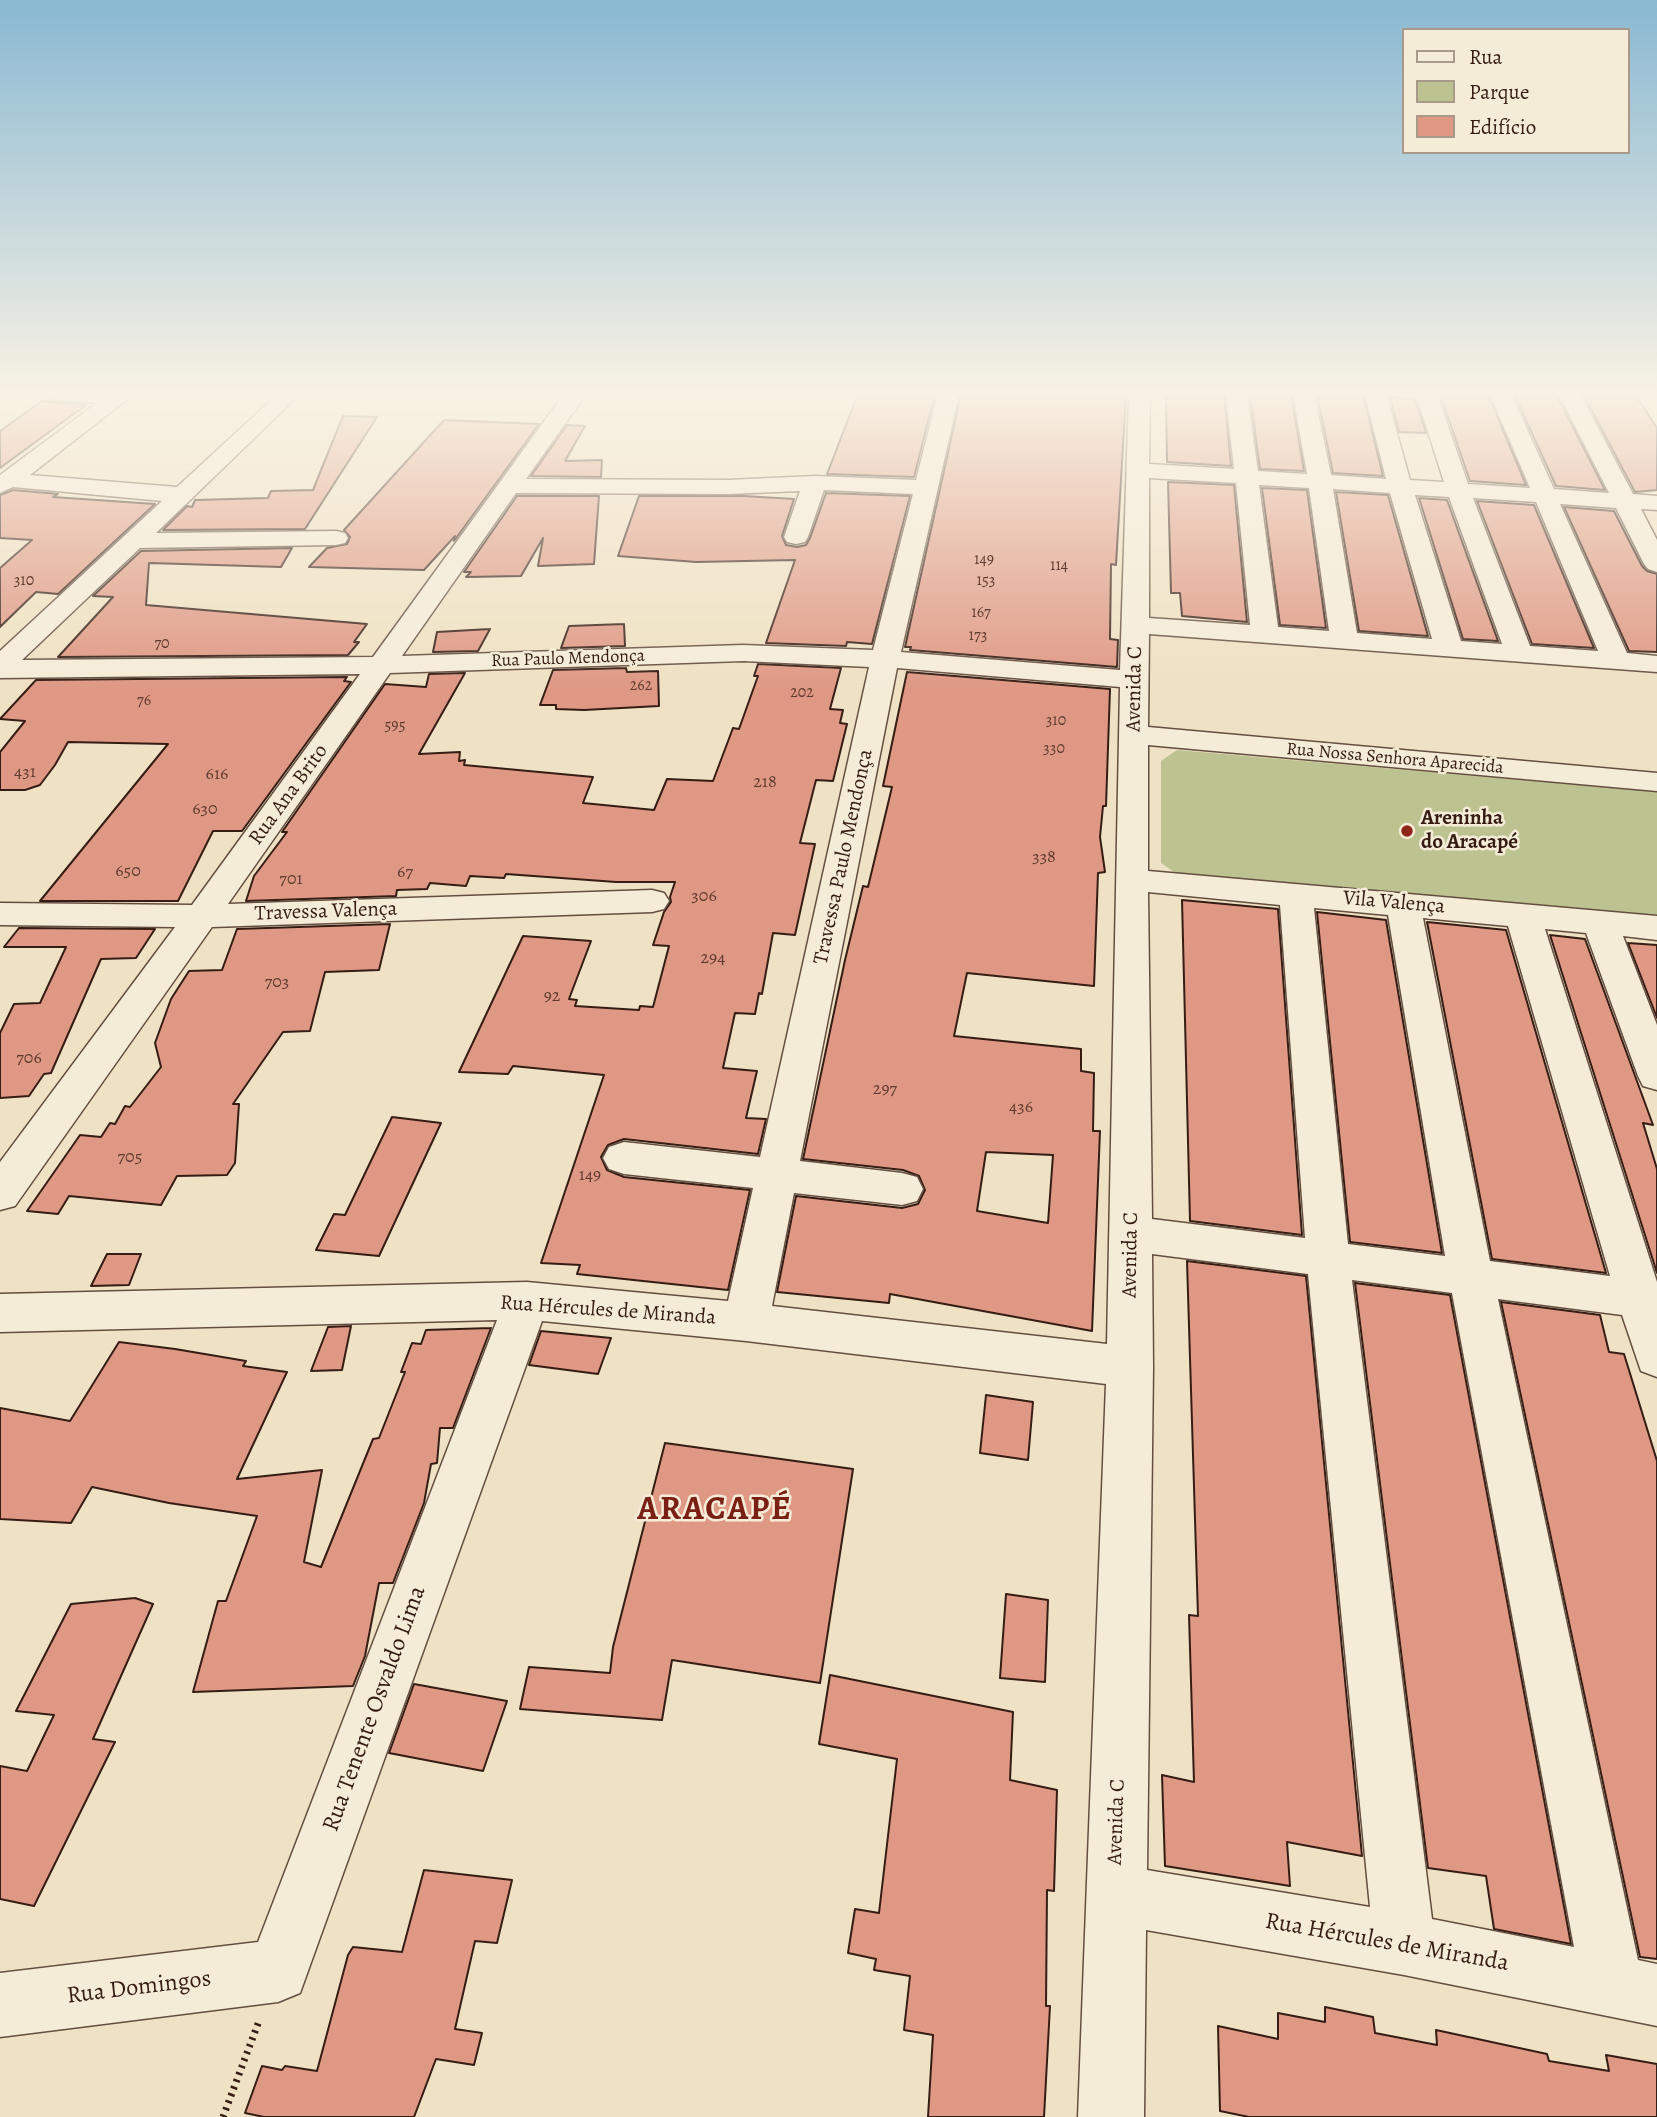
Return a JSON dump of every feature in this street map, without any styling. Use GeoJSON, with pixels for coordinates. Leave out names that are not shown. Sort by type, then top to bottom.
{"type":"FeatureCollection","features":[{"type":"Feature","properties":{"kind":"street"},"geometry":{"type":"LineString","coordinates":[[148,493],[181,495]]}},
{"type":"Feature","properties":{"kind":"street"},"geometry":{"type":"LineString","coordinates":[[0,667],[183,493]]}},
{"type":"Feature","properties":{"kind":"street","name":"Rua Ana Brito"},"geometry":{"type":"LineString","coordinates":[[0,1194],[504,493]]}},
{"type":"Feature","properties":{"kind":"street"},"geometry":{"type":"LineString","coordinates":[[796,537],[812,493]]}},
{"type":"Feature","properties":{"kind":"street","name":"Travessa Paulo Mendonça"},"geometry":{"type":"LineString","coordinates":[[746,1322],[885,659],[926,493]]}},
{"type":"Feature","properties":{"kind":"street","name":"Avenida C"},"geometry":{"type":"LineString","coordinates":[[1111,2117],[1130,1367],[1131,880],[1138,493]]}},
{"type":"Feature","properties":{"kind":"street"},"geometry":{"type":"LineString","coordinates":[[1248,493],[1265,635]]}},
{"type":"Feature","properties":{"kind":"street"},"geometry":{"type":"LineString","coordinates":[[1322,493],[1344,641]]}},
{"type":"Feature","properties":{"kind":"street"},"geometry":{"type":"LineString","coordinates":[[1402,493],[1449,649]]}},
{"type":"Feature","properties":{"kind":"street"},"geometry":{"type":"LineString","coordinates":[[1459,493],[1519,653]]}},
{"type":"Feature","properties":{"kind":"street"},"geometry":{"type":"LineString","coordinates":[[1499,493],[1657,503]]}},
{"type":"Feature","properties":{"kind":"street"},"geometry":{"type":"LineString","coordinates":[[1544,493],[1616,661]]}},
{"type":"Feature","properties":{"kind":"street"},"geometry":{"type":"LineString","coordinates":[[1622,493],[1657,564]]}},
{"type":"Feature","properties":{"kind":"street"},"geometry":{"type":"LineString","coordinates":[[134,541],[336,538]]}},
{"type":"Feature","properties":{"kind":"street"},"geometry":{"type":"LineString","coordinates":[[1135,625],[1657,664]]}},
{"type":"Feature","properties":{"kind":"street","name":"Rua Paulo Mendonça"},"geometry":{"type":"LineString","coordinates":[[0,667],[382,665],[743,653],[885,659],[1136,680]]}},
{"type":"Feature","properties":{"kind":"street","name":"Rua Nossa Senhora Aparecida"},"geometry":{"type":"LineString","coordinates":[[1134,735],[1657,782]]}},
{"type":"Feature","properties":{"kind":"street","name":"Vila Valença"},"geometry":{"type":"LineString","coordinates":[[1131,880],[1657,928]]}},
{"type":"Feature","properties":{"kind":"street"},"geometry":{"type":"LineString","coordinates":[[1296,894],[1328,1260],[1404,1944]]}},
{"type":"Feature","properties":{"kind":"street","name":"Travessa Valença"},"geometry":{"type":"LineString","coordinates":[[0,914],[202,916],[652,901]]}},
{"type":"Feature","properties":{"kind":"street"},"geometry":{"type":"LineString","coordinates":[[1403,904],[1471,1277],[1634,1990]]}},
{"type":"Feature","properties":{"kind":"street"},"geometry":{"type":"LineString","coordinates":[[1523,916],[1648,1300],[1657,1357]]}},
{"type":"Feature","properties":{"kind":"street"},"geometry":{"type":"LineString","coordinates":[[1600,922],[1657,1076]]}},
{"type":"Feature","properties":{"kind":"street"},"geometry":{"type":"LineString","coordinates":[[624,1158],[902,1189]]}},
{"type":"Feature","properties":{"kind":"street"},"geometry":{"type":"LineString","coordinates":[[1132,1234],[1648,1300]]}},
{"type":"Feature","properties":{"kind":"street","name":"Rua Hércules de Miranda"},"geometry":{"type":"LineString","coordinates":[[0,1313],[527,1301],[746,1322],[1130,1367]]}},
{"type":"Feature","properties":{"kind":"street","name":"Rua Tenente Osvaldo Lima"},"geometry":{"type":"LineString","coordinates":[[278,1971],[527,1301]]}},
{"type":"Feature","properties":{"kind":"street","name":"Rua Hércules de Miranda"},"geometry":{"type":"LineString","coordinates":[[1115,1895],[1404,1944],[1634,1990]]}},
{"type":"Feature","properties":{"kind":"street","name":"Rua Domingos"},"geometry":{"type":"LineString","coordinates":[[0,2005],[278,1971]]}},
{"type":"Feature","properties":{"kind":"path"},"geometry":{"type":"LineString","coordinates":[[223,2117],[278,1971]]}},
{"type":"Feature","properties":{"kind":"green space","name":"Areninha do Aracapé"},"geometry":{"type":"Polygon","coordinates":[[[1177,750],[1657,792],[1657,924],[1180,876],[1161,863],[1161,761],[1177,750]]]}},
{"type":"Feature","properties":{"kind":"building"},"geometry":{"type":"Polygon","coordinates":[[[44,493],[58,494],[53,497],[155,504],[58,594],[36,592],[0,627],[0,568],[32,540],[0,538],[0,495],[44,493]]]}},
{"type":"Feature","properties":{"kind":"building"},"geometry":{"type":"Polygon","coordinates":[[[270,493],[328,493],[305,529],[163,530],[187,506],[192,507],[195,500],[268,498],[270,493]]]}},
{"type":"Feature","properties":{"kind":"building"},"geometry":{"type":"Polygon","coordinates":[[[378,493],[489,493],[454,541],[455,536],[424,570],[309,567],[327,548],[347,544],[350,537],[344,530],[378,493]]]}},
{"type":"Feature","properties":{"kind":"building"},"geometry":{"type":"Polygon","coordinates":[[[826,493],[910,496],[872,644],[847,642],[846,646],[766,643],[795,560],[696,562],[618,556],[639,496],[794,499],[782,536],[786,545],[797,547],[806,545],[810,538],[826,493]]]}},
{"type":"Feature","properties":{"kind":"building"},"geometry":{"type":"Polygon","coordinates":[[[939,493],[1120,493],[1116,565],[1111,564],[1110,639],[1118,640],[1117,667],[910,650],[911,647],[905,647],[939,493]]]}},
{"type":"Feature","properties":{"kind":"building"},"geometry":{"type":"Polygon","coordinates":[[[1168,493],[1235,493],[1247,622],[1182,616],[1180,593],[1171,593],[1168,493]]]}},
{"type":"Feature","properties":{"kind":"building"},"geometry":{"type":"Polygon","coordinates":[[[1263,493],[1307,493],[1326,628],[1280,625],[1263,493]]]}},
{"type":"Feature","properties":{"kind":"building"},"geometry":{"type":"Polygon","coordinates":[[[1336,493],[1388,495],[1428,636],[1359,631],[1336,493]]]}},
{"type":"Feature","properties":{"kind":"building"},"geometry":{"type":"Polygon","coordinates":[[[517,496],[599,496],[594,564],[538,566],[543,538],[521,576],[466,577],[471,572],[464,572],[517,496]]]}},
{"type":"Feature","properties":{"kind":"building"},"geometry":{"type":"Polygon","coordinates":[[[1419,498],[1447,500],[1498,641],[1463,639],[1419,498]]]}},
{"type":"Feature","properties":{"kind":"building"},"geometry":{"type":"Polygon","coordinates":[[[1477,501],[1534,505],[1594,648],[1532,644],[1477,501]]]}},
{"type":"Feature","properties":{"kind":"building"},"geometry":{"type":"Polygon","coordinates":[[[1564,507],[1614,511],[1642,566],[1657,574],[1657,652],[1629,651],[1564,507]]]}},
{"type":"Feature","properties":{"kind":"building"},"geometry":{"type":"Polygon","coordinates":[[[292,548],[281,567],[149,563],[146,605],[367,624],[354,642],[359,642],[348,655],[58,657],[113,597],[93,596],[141,551],[292,548]]]}},
{"type":"Feature","properties":{"kind":"building"},"geometry":{"type":"Polygon","coordinates":[[[624,624],[625,646],[561,648],[569,626],[624,624]]]}},
{"type":"Feature","properties":{"kind":"building"},"geometry":{"type":"Polygon","coordinates":[[[490,629],[478,651],[433,652],[437,632],[490,629]]]}},
{"type":"Feature","properties":{"kind":"building"},"geometry":{"type":"Polygon","coordinates":[[[758,664],[841,668],[830,709],[843,710],[840,723],[847,724],[833,781],[816,780],[800,843],[815,844],[795,935],[773,933],[762,994],[759,993],[755,1014],[735,1013],[723,1068],[757,1071],[746,1118],[766,1119],[758,1154],[624,1139],[608,1145],[601,1157],[607,1170],[624,1177],[750,1190],[728,1290],[577,1274],[580,1265],[541,1263],[604,1075],[513,1066],[508,1074],[459,1072],[523,936],[591,941],[569,999],[577,1000],[575,1006],[639,1010],[640,1006],[653,1007],[669,946],[653,945],[664,912],[671,902],[675,882],[616,882],[506,874],[504,878],[470,876],[466,886],[430,883],[427,889],[397,890],[396,896],[246,901],[254,876],[287,832],[282,832],[385,684],[426,687],[429,674],[465,673],[419,754],[460,752],[459,761],[465,760],[464,765],[593,777],[583,803],[654,810],[667,779],[713,781],[733,728],[739,729],[758,676],[754,676],[758,664]]]}},
{"type":"Feature","properties":{"kind":"building"},"geometry":{"type":"Polygon","coordinates":[[[626,668],[627,672],[658,671],[659,706],[584,710],[556,709],[556,705],[540,705],[553,670],[626,668]]]}},
{"type":"Feature","properties":{"kind":"building"},"geometry":{"type":"Polygon","coordinates":[[[907,672],[1110,689],[1106,806],[1103,806],[1100,837],[1105,872],[1098,873],[1094,986],[967,973],[954,1036],[1081,1049],[1081,1071],[1094,1073],[1093,1131],[1100,1131],[1092,1331],[890,1294],[889,1303],[777,1292],[796,1196],[902,1208],[918,1204],[925,1190],[919,1176],[903,1170],[803,1159],[845,960],[863,886],[868,887],[892,787],[883,786],[907,672]],[[986,1152],[977,1211],[1048,1223],[1053,1155],[986,1152]]]}},
{"type":"Feature","properties":{"kind":"building"},"geometry":{"type":"Polygon","coordinates":[[[347,677],[344,681],[351,682],[242,831],[213,831],[178,901],[40,901],[168,744],[68,742],[40,785],[25,790],[0,790],[0,752],[25,721],[0,719],[36,680],[347,677]]]}},
{"type":"Feature","properties":{"kind":"building"},"geometry":{"type":"Polygon","coordinates":[[[1182,900],[1278,909],[1302,1235],[1190,1221],[1182,900]]]}},
{"type":"Feature","properties":{"kind":"building"},"geometry":{"type":"Polygon","coordinates":[[[1317,912],[1386,920],[1442,1253],[1350,1242],[1317,912]]]}},
{"type":"Feature","properties":{"kind":"building"},"geometry":{"type":"Polygon","coordinates":[[[1427,922],[1506,930],[1606,1273],[1492,1259],[1427,922]]]}},
{"type":"Feature","properties":{"kind":"building"},"geometry":{"type":"Polygon","coordinates":[[[390,924],[379,970],[325,972],[310,1031],[283,1032],[233,1104],[239,1104],[235,1163],[227,1175],[177,1176],[161,1205],[69,1196],[58,1214],[27,1211],[80,1135],[101,1137],[110,1123],[115,1124],[125,1106],[130,1107],[161,1067],[155,1043],[171,999],[189,971],[222,970],[237,929],[390,924]]]}},
{"type":"Feature","properties":{"kind":"building"},"geometry":{"type":"Polygon","coordinates":[[[19,928],[155,929],[136,958],[101,959],[51,1073],[44,1074],[29,1096],[0,1098],[0,1033],[14,1004],[40,1003],[66,947],[4,947],[19,928]]]}},
{"type":"Feature","properties":{"kind":"building"},"geometry":{"type":"Polygon","coordinates":[[[1550,935],[1585,939],[1653,1125],[1643,1123],[1657,1169],[1657,1273],[1550,935]]]}},
{"type":"Feature","properties":{"kind":"building"},"geometry":{"type":"Polygon","coordinates":[[[1628,943],[1657,945],[1657,1018],[1628,943]]]}},
{"type":"Feature","properties":{"kind":"building"},"geometry":{"type":"Polygon","coordinates":[[[392,1117],[441,1123],[379,1256],[316,1250],[334,1214],[345,1215],[392,1117]]]}},
{"type":"Feature","properties":{"kind":"building"},"geometry":{"type":"Polygon","coordinates":[[[107,1254],[141,1254],[129,1285],[91,1286],[107,1254]]]}},
{"type":"Feature","properties":{"kind":"building"},"geometry":{"type":"Polygon","coordinates":[[[1187,1261],[1306,1276],[1362,1856],[1287,1842],[1290,1886],[1165,1866],[1162,1775],[1194,1782],[1189,1615],[1198,1616],[1187,1261]]]}},
{"type":"Feature","properties":{"kind":"building"},"geometry":{"type":"Polygon","coordinates":[[[1355,1283],[1450,1295],[1571,1944],[1494,1929],[1486,1876],[1428,1868],[1355,1283]]]}},
{"type":"Feature","properties":{"kind":"building"},"geometry":{"type":"Polygon","coordinates":[[[1501,1302],[1600,1315],[1609,1352],[1624,1354],[1657,1461],[1657,1959],[1640,1957],[1501,1302]]]}},
{"type":"Feature","properties":{"kind":"building"},"geometry":{"type":"Polygon","coordinates":[[[351,1326],[342,1370],[311,1371],[328,1327],[351,1326]]]}},
{"type":"Feature","properties":{"kind":"building"},"geometry":{"type":"Polygon","coordinates":[[[491,1328],[453,1428],[440,1428],[437,1463],[431,1464],[424,1503],[393,1583],[379,1583],[365,1656],[353,1686],[193,1692],[218,1601],[226,1601],[257,1516],[169,1503],[92,1487],[71,1523],[0,1519],[0,1408],[70,1421],[119,1342],[175,1349],[246,1361],[243,1366],[287,1372],[237,1479],[322,1470],[304,1562],[321,1567],[373,1439],[379,1438],[405,1372],[401,1372],[412,1343],[421,1344],[426,1330],[491,1328]]]}},
{"type":"Feature","properties":{"kind":"building"},"geometry":{"type":"Polygon","coordinates":[[[541,1331],[611,1338],[598,1374],[529,1365],[541,1331]]]}},
{"type":"Feature","properties":{"kind":"building"},"geometry":{"type":"Polygon","coordinates":[[[986,1395],[1033,1402],[1028,1460],[980,1453],[986,1395]]]}},
{"type":"Feature","properties":{"kind":"building"},"geometry":{"type":"Polygon","coordinates":[[[665,1443],[853,1469],[820,1683],[672,1660],[662,1720],[520,1709],[529,1667],[610,1673],[613,1647],[665,1443]]]}},
{"type":"Feature","properties":{"kind":"building"},"geometry":{"type":"Polygon","coordinates":[[[1006,1594],[1048,1600],[1045,1682],[1000,1678],[1006,1594]]]}},
{"type":"Feature","properties":{"kind":"building"},"geometry":{"type":"Polygon","coordinates":[[[135,1598],[153,1604],[93,1739],[115,1742],[34,1906],[0,1899],[0,1766],[27,1771],[54,1715],[16,1711],[71,1604],[135,1598]]]}},
{"type":"Feature","properties":{"kind":"building"},"geometry":{"type":"Polygon","coordinates":[[[830,1675],[1013,1712],[1010,1780],[1057,1790],[1054,1891],[1047,1890],[1046,2006],[1050,2006],[1044,2117],[928,2117],[933,2035],[904,2030],[910,1976],[874,1970],[876,1959],[848,1953],[855,1909],[879,1913],[897,1759],[819,1744],[830,1675]]]}},
{"type":"Feature","properties":{"kind":"building"},"geometry":{"type":"Polygon","coordinates":[[[414,1684],[507,1701],[483,1771],[389,1753],[414,1684]]]}},
{"type":"Feature","properties":{"kind":"building"},"geometry":{"type":"Polygon","coordinates":[[[424,1870],[512,1880],[497,1943],[475,1941],[455,2029],[482,2033],[474,2065],[436,2059],[414,2117],[264,2117],[245,2113],[262,2066],[282,2070],[285,2066],[317,2071],[348,1955],[353,1947],[402,1952],[424,1870]]]}},
{"type":"Feature","properties":{"kind":"building"},"geometry":{"type":"Polygon","coordinates":[[[1325,2007],[1373,2017],[1375,2033],[1437,2045],[1436,2030],[1547,2054],[1549,2061],[1609,2071],[1606,2055],[1657,2064],[1657,2117],[1249,2117],[1220,2111],[1218,2026],[1278,2039],[1278,2013],[1325,2022],[1325,2007]]]}},
{"type":"Feature","properties":{"kind":"place","name":"Areninha do Aracapé"},"geometry":{"type":"Point","coordinates":[1407,831]}},
{"type":"Feature","properties":{"kind":"district","name":"ARACAPÉ"},"geometry":{"type":"Point","coordinates":[715,1511]}}]}
